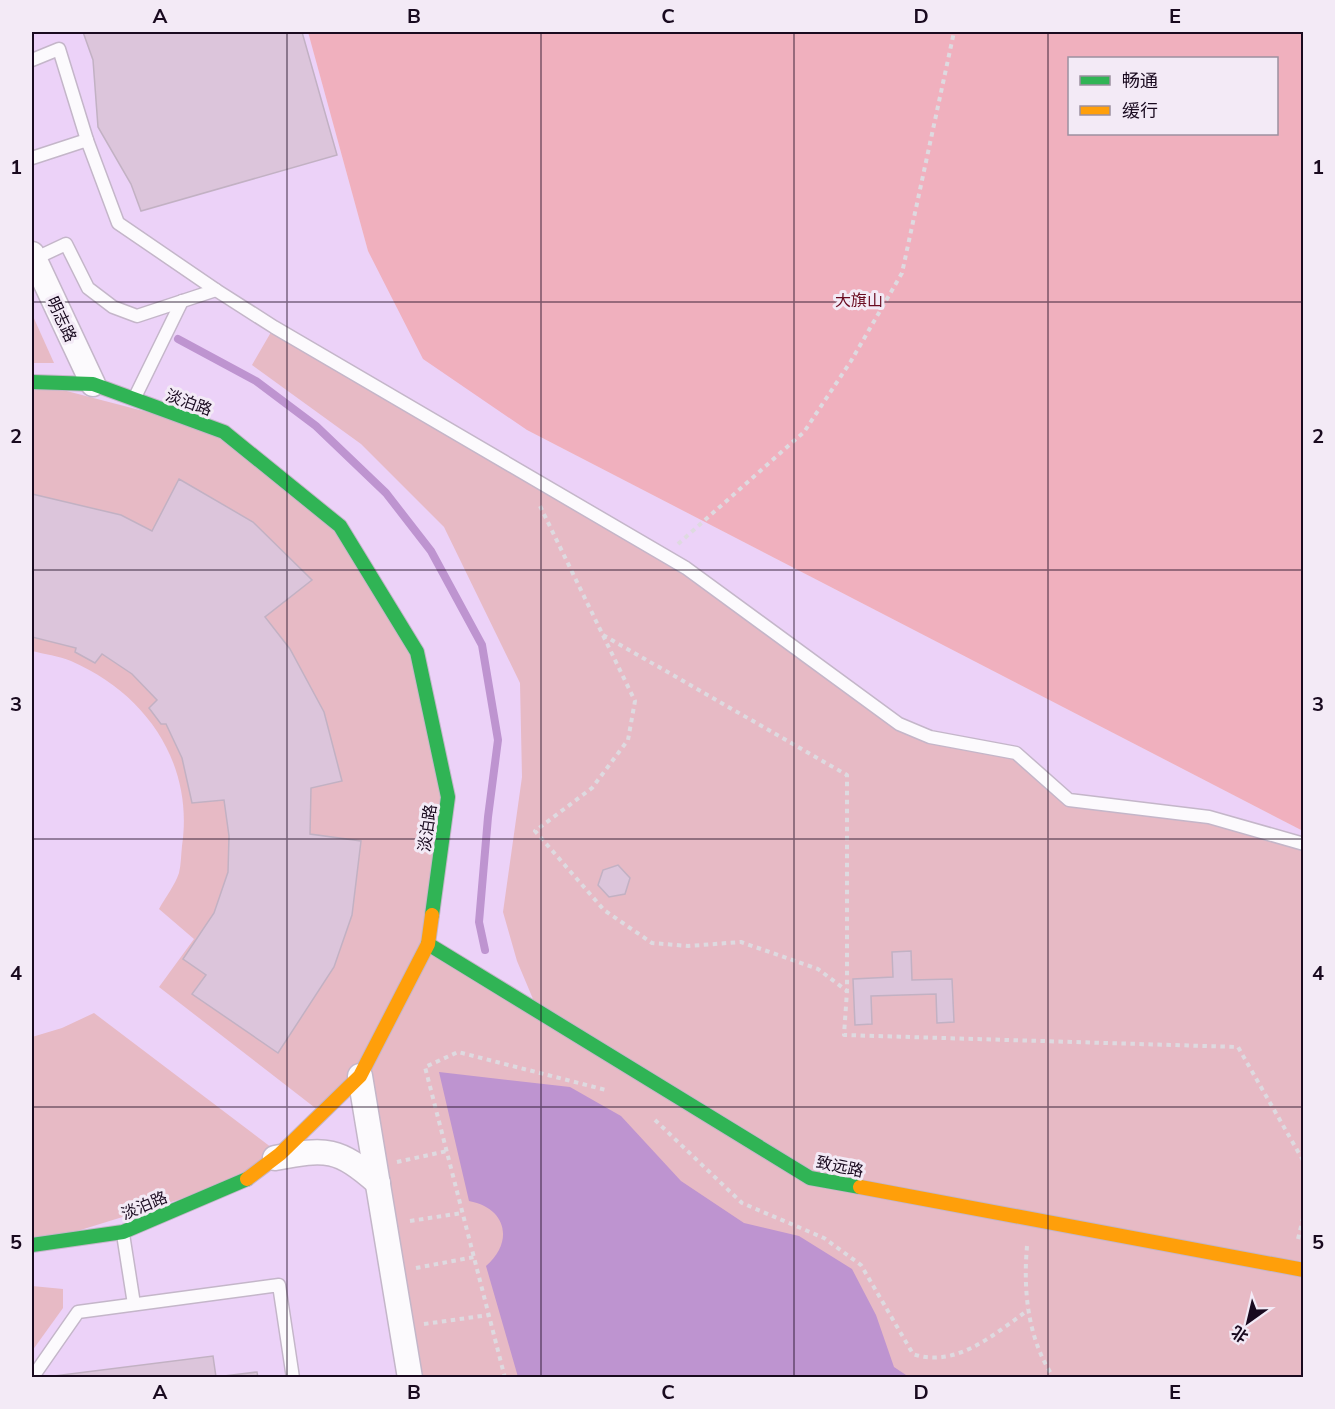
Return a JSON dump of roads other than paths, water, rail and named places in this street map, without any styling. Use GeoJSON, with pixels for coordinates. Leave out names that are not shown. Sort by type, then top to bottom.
{"type":"FeatureCollection","features":[{"type":"Feature","properties":{"kind":"street","name":"明志路"},"geometry":{"type":"LineString","coordinates":[[33,257],[93,384]]}},
{"type":"Feature","properties":{"kind":"street","name":"淡泊路"},"geometry":{"type":"LineString","coordinates":[[32,382],[93,384],[224,432],[340,526],[417,652],[448,797],[428,944],[360,1076],[275,1158],[252,1177],[123,1232],[32,1245]]}},
{"type":"Feature","properties":{"kind":"street","name":"致远路"},"geometry":{"type":"LineString","coordinates":[[428,944],[810,1178],[1304,1270]]}},
{"type":"Feature","properties":{"kind":"street"},"geometry":{"type":"LineString","coordinates":[[360,1076],[410,1377]]}},
{"type":"Feature","properties":{"kind":"street"},"geometry":{"type":"LineString","coordinates":[[275,1158],[326,1151],[352,1161],[376,1175]]}},
{"type":"Feature","properties":{"kind":"lane"},"geometry":{"type":"LineString","coordinates":[[32,60],[59,49],[87,140],[118,223],[274,327],[687,568],[899,724],[930,737],[1016,753],[1069,800],[1209,817],[1304,844]]}},
{"type":"Feature","properties":{"kind":"lane"},"geometry":{"type":"LineString","coordinates":[[32,158],[87,140]]}},
{"type":"Feature","properties":{"kind":"lane"},"geometry":{"type":"LineString","coordinates":[[33,257],[66,244],[88,288],[113,307],[137,316],[216,290]]}},
{"type":"Feature","properties":{"kind":"lane"},"geometry":{"type":"LineString","coordinates":[[134,399],[182,301]]}},
{"type":"Feature","properties":{"kind":"lane"},"geometry":{"type":"LineString","coordinates":[[123,1232],[134,1304]]}},
{"type":"Feature","properties":{"kind":"lane"},"geometry":{"type":"LineString","coordinates":[[32,1377],[78,1311],[279,1285],[294,1377]]}},
{"type":"Feature","properties":{"kind":"waterway"},"geometry":{"type":"LineString","coordinates":[[178,339],[256,381],[316,426],[386,493],[431,551],[482,645],[498,740],[488,817],[479,922],[485,950]]}},
{"type":"Feature","properties":{"kind":"park label","name":"大旗山"},"geometry":{"type":"Point","coordinates":[859,300]}}]}
